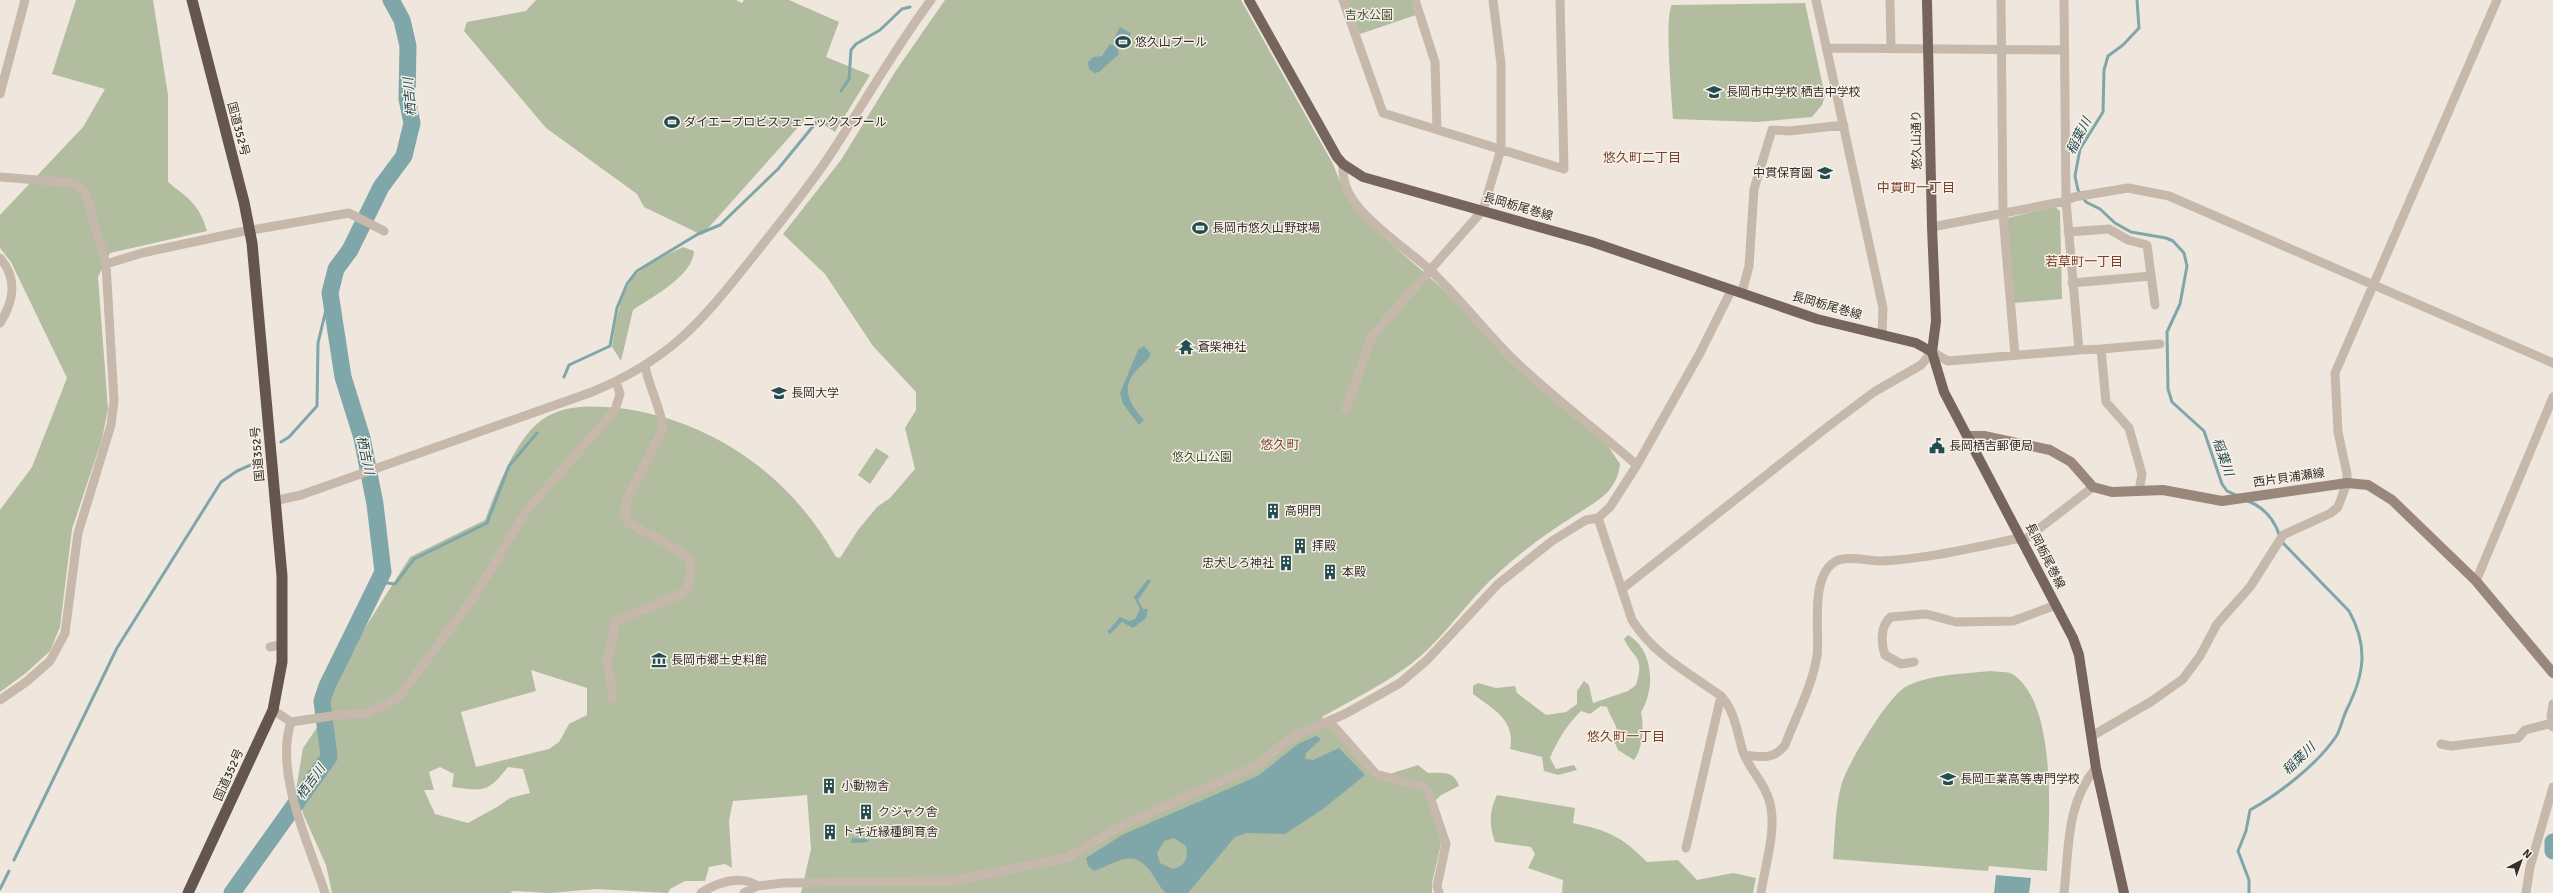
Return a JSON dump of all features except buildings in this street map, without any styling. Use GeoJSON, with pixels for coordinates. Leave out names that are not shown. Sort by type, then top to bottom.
{"type":"FeatureCollection","features":[{"type":"Feature","properties":{"kind":"highway","name":"国道352号"},"geometry":{"type":"LineString","coordinates":[[188,893],[273,710],[282,662],[283,644],[282,576],[274,501],[256,276],[244,202],[192,0]]}},
{"type":"Feature","properties":{"kind":"main road","name":"長岡栃尾巻線"},"geometry":{"type":"LineString","coordinates":[[1249,0],[1332,149],[1344,164],[1374,182],[1483,210],[1592,242],[1817,318],[1916,343],[1932,352],[1944,392],[2056,605],[2079,655],[2096,768],[2124,893]]}},
{"type":"Feature","properties":{"kind":"main road","name":"悠久山通り"},"geometry":{"type":"LineString","coordinates":[[1927,0],[1932,227],[1936,321],[1932,352]]}},
{"type":"Feature","properties":{"kind":"main road"},"geometry":{"type":"LineString","coordinates":[[1968,436],[1984,436],[2050,450],[2071,462],[2093,487]]}},
{"type":"Feature","properties":{"kind":"main road","name":"西片貝浦瀬線"},"geometry":{"type":"LineString","coordinates":[[2093,487],[2112,492],[2163,490],[2222,501],[2347,483],[2368,485],[2392,500],[2476,581],[2553,672]]}},
{"type":"Feature","properties":{"kind":"street"},"geometry":{"type":"LineString","coordinates":[[0,94],[25,0]]}},
{"type":"Feature","properties":{"kind":"street"},"geometry":{"type":"LineString","coordinates":[[274,501],[301,495],[386,466],[616,381],[645,366],[674,346],[700,321],[793,206],[834,150],[895,51],[931,0]]}},
{"type":"Feature","properties":{"kind":"street"},"geometry":{"type":"LineString","coordinates":[[1343,0],[1383,113],[1564,169],[1560,0]]}},
{"type":"Feature","properties":{"kind":"street"},"geometry":{"type":"LineString","coordinates":[[1415,0],[1436,62],[1437,129]]}},
{"type":"Feature","properties":{"kind":"street"},"geometry":{"type":"LineString","coordinates":[[1346,409],[1372,336],[1483,210],[1501,149],[1502,64],[1493,0]]}},
{"type":"Feature","properties":{"kind":"street"},"geometry":{"type":"LineString","coordinates":[[1816,0],[1883,308],[1882,334]]}},
{"type":"Feature","properties":{"kind":"street"},"geometry":{"type":"LineString","coordinates":[[1890,0],[1892,47]]}},
{"type":"Feature","properties":{"kind":"street"},"geometry":{"type":"LineString","coordinates":[[2001,0],[2003,215],[2015,355]]}},
{"type":"Feature","properties":{"kind":"street"},"geometry":{"type":"LineString","coordinates":[[2064,0],[2064,50],[2070,199],[2068,232],[2079,350]]}},
{"type":"Feature","properties":{"kind":"street"},"geometry":{"type":"LineString","coordinates":[[2092,736],[2152,701],[2183,679],[2200,656],[2217,624],[2250,587],[2277,543],[2294,529],[2335,510],[2341,501],[2347,483],[2346,467],[2338,432],[2335,373],[2497,0]]}},
{"type":"Feature","properties":{"kind":"street"},"geometry":{"type":"LineString","coordinates":[[1827,48],[1892,47],[1928,49],[2064,50]]}},
{"type":"Feature","properties":{"kind":"street"},"geometry":{"type":"LineString","coordinates":[[1742,292],[1749,266],[1754,189],[1772,130],[1789,131],[1844,124]]}},
{"type":"Feature","properties":{"kind":"street"},"geometry":{"type":"LineString","coordinates":[[1344,164],[1342,178],[1359,208],[1430,269],[1465,305],[1514,360],[1637,465]]}},
{"type":"Feature","properties":{"kind":"street"},"geometry":{"type":"LineString","coordinates":[[0,177],[75,183],[81,186],[87,198],[106,264],[114,414],[78,533],[65,633],[50,661],[26,682],[0,700]]}},
{"type":"Feature","properties":{"kind":"street"},"geometry":{"type":"LineString","coordinates":[[1932,227],[2003,215],[2087,195],[2128,188],[2169,196],[2553,363]]}},
{"type":"Feature","properties":{"kind":"street"},"geometry":{"type":"LineString","coordinates":[[106,264],[142,254],[248,230],[349,213],[384,231]]}},
{"type":"Feature","properties":{"kind":"street"},"geometry":{"type":"LineString","coordinates":[[2068,232],[2109,229],[2128,240],[2147,245],[2154,305]]}},
{"type":"Feature","properties":{"kind":"street"},"geometry":{"type":"LineString","coordinates":[[0,258],[8,268],[13,288],[11,303],[0,323]]}},
{"type":"Feature","properties":{"kind":"street"},"geometry":{"type":"LineString","coordinates":[[2072,283],[2151,276]]}},
{"type":"Feature","properties":{"kind":"street"},"geometry":{"type":"LineString","coordinates":[[744,893],[757,886],[799,882],[951,881],[1067,858],[1121,826],[1257,766],[1284,743],[1303,732],[1330,722],[1400,683],[1414,672],[1498,584],[1535,553],[1573,527],[1586,520],[1598,518],[1610,507],[1637,465],[1700,353],[1732,289]]}},
{"type":"Feature","properties":{"kind":"street"},"geometry":{"type":"LineString","coordinates":[[1622,589],[1826,428],[1874,392],[1922,365],[1932,352],[1948,361],[2160,344]]}},
{"type":"Feature","properties":{"kind":"street"},"geometry":{"type":"LineString","coordinates":[[2101,349],[2106,402],[2128,428],[2142,474],[2139,491]]}},
{"type":"Feature","properties":{"kind":"street"},"geometry":{"type":"LineString","coordinates":[[613,698],[607,661],[616,621],[683,594],[688,588],[690,568],[688,558],[680,551],[628,523],[624,512],[627,499],[663,429],[662,416],[652,393],[645,366]]}},
{"type":"Feature","properties":{"kind":"street"},"geometry":{"type":"LineString","coordinates":[[273,710],[290,722],[338,714],[365,714],[398,698],[474,597],[527,510],[615,410],[620,394],[616,381]]}},
{"type":"Feature","properties":{"kind":"street"},"geometry":{"type":"LineString","coordinates":[[2476,581],[2553,397]]}},
{"type":"Feature","properties":{"kind":"street"},"geometry":{"type":"LineString","coordinates":[[1744,755],[1769,757],[1777,754],[1785,745],[1814,670],[1817,654],[1819,593],[1822,577],[1833,562],[1843,560],[1898,560],[1956,552],[2016,539],[2023,541],[2093,487]]}},
{"type":"Feature","properties":{"kind":"street"},"geometry":{"type":"LineString","coordinates":[[1598,518],[1632,620],[1641,634],[1665,657],[1721,696],[1728,704],[1733,715],[1744,755],[1769,798],[1772,810],[1771,830],[1761,893]]}},
{"type":"Feature","properties":{"kind":"street"},"geometry":{"type":"LineString","coordinates":[[1914,662],[1901,664],[1885,655],[1882,638],[1886,620],[1891,617],[1926,614],[1956,622],[2013,621],[2056,605]]}},
{"type":"Feature","properties":{"kind":"street"},"geometry":{"type":"LineString","coordinates":[[270,647],[283,644]]}},
{"type":"Feature","properties":{"kind":"street"},"geometry":{"type":"LineString","coordinates":[[1686,848],[1721,696]]}},
{"type":"Feature","properties":{"kind":"street"},"geometry":{"type":"LineString","coordinates":[[2441,744],[2451,746],[2518,738],[2525,730],[2552,725],[2553,704]]}},
{"type":"Feature","properties":{"kind":"street"},"geometry":{"type":"LineString","coordinates":[[290,722],[287,732],[288,785],[291,798],[325,893]]}},
{"type":"Feature","properties":{"kind":"street"},"geometry":{"type":"LineString","coordinates":[[1330,722],[1376,774],[1424,787],[1428,791],[1446,844],[1437,886],[1438,893]]}},
{"type":"Feature","properties":{"kind":"street"},"geometry":{"type":"LineString","coordinates":[[2064,893],[2075,804],[2084,782],[2096,768]]}},
{"type":"Feature","properties":{"kind":"street"},"geometry":{"type":"LineString","coordinates":[[2526,893],[2530,867],[2553,787]]}},
{"type":"Feature","properties":{"kind":"street"},"geometry":{"type":"LineString","coordinates":[[701,893],[714,885],[733,881],[747,882],[757,886]]}},
{"type":"Feature","properties":{"kind":"green space"},"geometry":{"type":"Polygon","coordinates":[[[76,0],[153,0],[168,95],[168,182],[197,208],[207,231],[110,253],[98,277],[108,409],[102,439],[72,529],[60,627],[50,651],[26,673],[0,692],[0,510],[32,467],[67,378],[11,262],[0,248],[0,215],[83,127],[105,89],[52,74],[76,0]]]}},
{"type":"Feature","properties":{"kind":"green space","name":"ダイエープロビスフェニックスプール"},"geometry":{"type":"Polygon","coordinates":[[[536,0],[736,0],[742,3],[744,0],[789,0],[839,22],[826,57],[870,75],[835,132],[809,115],[702,235],[644,207],[637,194],[546,128],[464,31],[467,22],[526,11],[536,0]]]}},
{"type":"Feature","properties":{"kind":"green space","name":"悠久山公園"},"geometry":{"type":"Polygon","coordinates":[[[945,0],[1241,0],[1333,164],[1346,196],[1372,227],[1434,281],[1606,443],[1620,464],[1615,481],[1606,494],[1538,540],[1514,559],[1480,591],[1438,639],[1411,664],[1390,679],[1322,717],[1365,768],[1380,777],[1418,765],[1428,773],[1442,773],[1450,775],[1457,781],[1459,786],[1441,795],[1431,805],[1441,844],[1432,883],[1432,893],[801,893],[811,849],[807,795],[733,801],[729,821],[732,868],[725,864],[709,867],[705,881],[685,881],[670,889],[668,893],[596,889],[550,893],[513,891],[510,893],[332,893],[326,865],[304,816],[296,790],[303,748],[318,726],[355,641],[363,631],[410,557],[485,520],[509,462],[527,435],[537,424],[548,416],[565,409],[592,406],[619,408],[653,414],[686,425],[716,439],[745,456],[772,477],[796,501],[817,528],[836,557],[840,558],[858,530],[877,507],[890,498],[915,469],[905,428],[916,410],[916,392],[873,346],[825,274],[783,234],[841,160],[895,72],[945,0]],[[531,670],[536,691],[461,712],[476,767],[549,749],[559,742],[569,724],[587,715],[587,688],[531,670]],[[440,767],[429,772],[434,790],[424,790],[435,814],[468,823],[510,798],[530,793],[523,769],[508,767],[490,786],[472,789],[452,787],[454,774],[440,767]]]}},
{"type":"Feature","properties":{"kind":"green space","name":"吉水公園"},"geometry":{"type":"Polygon","coordinates":[[[1347,0],[1411,0],[1416,15],[1360,34],[1347,0]]]}},
{"type":"Feature","properties":{"kind":"green space"},"geometry":{"type":"Polygon","coordinates":[[[1805,3],[1825,96],[1822,105],[1812,117],[1757,122],[1673,119],[1669,41],[1670,12],[1672,5],[1805,3]]]}},
{"type":"Feature","properties":{"kind":"green space"},"geometry":{"type":"Polygon","coordinates":[[[2055,207],[2060,211],[2062,299],[2014,303],[2007,218],[2055,207]]]}},
{"type":"Feature","properties":{"kind":"green space"},"geometry":{"type":"Polygon","coordinates":[[[683,247],[694,251],[692,260],[687,269],[670,285],[633,310],[621,361],[612,347],[619,308],[626,289],[638,273],[648,265],[683,247]]]}},
{"type":"Feature","properties":{"kind":"green space"},"geometry":{"type":"Polygon","coordinates":[[[876,448],[889,456],[870,484],[858,475],[876,448]]]}},
{"type":"Feature","properties":{"kind":"green space"},"geometry":{"type":"Polygon","coordinates":[[[1628,635],[1636,641],[1643,650],[1650,670],[1649,692],[1641,712],[1641,743],[1634,760],[1618,750],[1614,741],[1617,732],[1615,724],[1607,707],[1601,706],[1590,714],[1581,711],[1563,733],[1550,758],[1556,769],[1574,765],[1577,770],[1558,775],[1544,771],[1542,757],[1510,749],[1510,730],[1506,723],[1495,710],[1473,694],[1473,686],[1478,683],[1496,688],[1515,686],[1517,693],[1546,715],[1566,712],[1577,704],[1577,691],[1584,681],[1589,685],[1593,703],[1628,691],[1636,685],[1639,663],[1624,639],[1628,635]]]}},
{"type":"Feature","properties":{"kind":"green space","name":"長岡工業高等専門学校"},"geometry":{"type":"Polygon","coordinates":[[[1990,671],[2006,672],[2014,675],[2028,691],[2038,712],[2044,738],[2048,767],[2049,824],[2047,871],[1989,866],[1988,871],[1833,859],[1836,813],[1841,786],[1859,748],[1890,702],[1907,686],[1917,682],[1948,675],[1990,671]]]}},
{"type":"Feature","properties":{"kind":"green space"},"geometry":{"type":"Polygon","coordinates":[[[1497,795],[1575,808],[1573,823],[1605,832],[1622,840],[1647,862],[1678,860],[1697,880],[1733,873],[1756,878],[1753,893],[1562,893],[1563,880],[1528,868],[1535,854],[1531,847],[1495,842],[1491,824],[1491,812],[1497,795]]]}},
{"type":"Feature","properties":{"kind":"water"},"geometry":{"type":"Polygon","coordinates":[[[1120,27],[1131,33],[1123,47],[1113,41],[1120,27]]]}},
{"type":"Feature","properties":{"kind":"water"},"geometry":{"type":"Polygon","coordinates":[[[1110,44],[1117,47],[1119,54],[1099,72],[1095,73],[1089,69],[1088,62],[1093,57],[1102,56],[1110,44]]]}},
{"type":"Feature","properties":{"kind":"water"},"geometry":{"type":"Polygon","coordinates":[[[1144,346],[1151,354],[1131,377],[1128,390],[1131,402],[1144,420],[1139,425],[1123,404],[1120,393],[1138,350],[1144,346]]]}},
{"type":"Feature","properties":{"kind":"water"},"geometry":{"type":"Polygon","coordinates":[[[1148,579],[1151,581],[1138,600],[1143,609],[1148,609],[1146,618],[1133,628],[1122,622],[1110,634],[1107,632],[1120,617],[1129,621],[1135,619],[1140,609],[1134,597],[1148,579]]]}},
{"type":"Feature","properties":{"kind":"water"},"geometry":{"type":"Polygon","coordinates":[[[1316,736],[1321,739],[1306,753],[1305,759],[1313,760],[1339,748],[1365,775],[1323,809],[1285,834],[1246,833],[1235,837],[1188,893],[1166,893],[1146,866],[1140,861],[1133,859],[1120,860],[1094,871],[1088,866],[1086,858],[1122,835],[1258,776],[1298,744],[1316,736]],[[1174,838],[1164,841],[1157,853],[1160,863],[1173,869],[1181,866],[1185,861],[1187,854],[1186,846],[1174,838]]]}},
{"type":"Feature","properties":{"kind":"water"},"geometry":{"type":"Polygon","coordinates":[[[852,838],[867,839],[869,842],[851,843],[852,838]]]}},
{"type":"Feature","properties":{"kind":"water"},"geometry":{"type":"Polygon","coordinates":[[[1996,875],[2031,878],[2029,893],[1994,893],[1996,875]]]}},
{"type":"Feature","properties":{"kind":"waterway","name":"栖吉川"},"geometry":{"type":"LineString","coordinates":[[232,893],[329,757],[322,701],[327,686],[383,572],[375,504],[362,438],[343,377],[330,293],[336,269],[350,250],[381,187],[404,156],[412,123],[407,99],[408,46],[402,20],[391,0]]}},
{"type":"Feature","properties":{"kind":"waterway","name":"稲葉川"},"geometry":{"type":"LineString","coordinates":[[2137,0],[2139,28],[2123,45],[2108,56],[2104,70],[2103,112],[2080,149],[2075,176],[2078,190],[2086,202],[2100,209],[2115,223],[2131,232],[2166,238],[2173,241],[2184,253],[2187,266],[2180,304],[2167,332],[2168,389],[2172,402],[2204,431],[2222,484],[2227,491],[2236,495]]}},
{"type":"Feature","properties":{"kind":"waterway"},"geometry":{"type":"LineString","coordinates":[[841,91],[849,79],[851,50],[856,44],[880,30],[902,9],[910,7]]}},
{"type":"Feature","properties":{"kind":"waterway"},"geometry":{"type":"LineString","coordinates":[[564,377],[569,365],[610,346],[617,308],[627,284],[637,271],[698,234],[720,225],[778,169],[819,119]]}},
{"type":"Feature","properties":{"kind":"waterway"},"geometry":{"type":"LineString","coordinates":[[281,442],[289,437],[317,406],[318,343],[330,293]]}},
{"type":"Feature","properties":{"kind":"waterway"},"geometry":{"type":"LineString","coordinates":[[380,582],[395,584],[414,559],[487,523],[509,466],[537,433]]}},
{"type":"Feature","properties":{"kind":"waterway"},"geometry":{"type":"LineString","coordinates":[[14,860],[117,648],[221,482],[237,471],[260,461]]}},
{"type":"Feature","properties":{"kind":"waterway","name":"稲葉川"},"geometry":{"type":"LineString","coordinates":[[2248,501],[2259,507],[2268,515],[2275,525],[2280,537]]}},
{"type":"Feature","properties":{"kind":"waterway","name":"稲葉川"},"geometry":{"type":"LineString","coordinates":[[2249,893],[2249,880],[2238,851],[2246,831],[2250,810],[2286,787],[2309,767],[2329,746],[2340,729],[2353,697],[2362,661],[2360,637],[2349,611],[2282,542]]}},
{"type":"Feature","properties":{"kind":"waterway"},"geometry":{"type":"LineString","coordinates":[[2553,842],[2553,851]]}},
{"type":"Feature","properties":{"kind":"waterway"},"geometry":{"type":"LineString","coordinates":[[0,889],[9,871]]}},
{"type":"Feature","properties":{"kind":"place","name":"悠久山プール"},"geometry":{"type":"Point","coordinates":[1123,42]}},
{"type":"Feature","properties":{"kind":"place","name":"長岡市中学校 栖吉中学校"},"geometry":{"type":"Point","coordinates":[1714,92]}},
{"type":"Feature","properties":{"kind":"place","name":"ダイエープロビスフェニックスプール"},"geometry":{"type":"Point","coordinates":[672,122]}},
{"type":"Feature","properties":{"kind":"place","name":"中貫保育園"},"geometry":{"type":"Point","coordinates":[1825,173]}},
{"type":"Feature","properties":{"kind":"place","name":"長岡市悠久山野球場"},"geometry":{"type":"Point","coordinates":[1200,228]}},
{"type":"Feature","properties":{"kind":"place","name":"蒼柴神社"},"geometry":{"type":"Point","coordinates":[1186,347]}},
{"type":"Feature","properties":{"kind":"place","name":"長岡大学"},"geometry":{"type":"Point","coordinates":[779,393]}},
{"type":"Feature","properties":{"kind":"place","name":"長岡栖吉郵便局"},"geometry":{"type":"Point","coordinates":[1937,446]}},
{"type":"Feature","properties":{"kind":"place","name":"高明門"},"geometry":{"type":"Point","coordinates":[1273,511]}},
{"type":"Feature","properties":{"kind":"place","name":"拝殿"},"geometry":{"type":"Point","coordinates":[1300,546]}},
{"type":"Feature","properties":{"kind":"place","name":"忠犬しろ神社"},"geometry":{"type":"Point","coordinates":[1286,563]}},
{"type":"Feature","properties":{"kind":"place","name":"本殿"},"geometry":{"type":"Point","coordinates":[1330,572]}},
{"type":"Feature","properties":{"kind":"place","name":"長岡市郷土史料館"},"geometry":{"type":"Point","coordinates":[659,660]}},
{"type":"Feature","properties":{"kind":"place","name":"長岡工業高等専門学校"},"geometry":{"type":"Point","coordinates":[1948,779]}},
{"type":"Feature","properties":{"kind":"place","name":"小動物舎"},"geometry":{"type":"Point","coordinates":[829,786]}},
{"type":"Feature","properties":{"kind":"place","name":"クジャク舎"},"geometry":{"type":"Point","coordinates":[866,812]}},
{"type":"Feature","properties":{"kind":"place","name":"トキ近縁種飼育舎"},"geometry":{"type":"Point","coordinates":[830,832]}},
{"type":"Feature","properties":{"kind":"district","name":"悠久町二丁目"},"geometry":{"type":"Point","coordinates":[1642,158]}},
{"type":"Feature","properties":{"kind":"district","name":"中貫町一丁目"},"geometry":{"type":"Point","coordinates":[1916,188]}},
{"type":"Feature","properties":{"kind":"district","name":"若草町一丁目"},"geometry":{"type":"Point","coordinates":[2084,262]}},
{"type":"Feature","properties":{"kind":"district","name":"悠久町"},"geometry":{"type":"Point","coordinates":[1280,445]}},
{"type":"Feature","properties":{"kind":"district","name":"悠久町一丁目"},"geometry":{"type":"Point","coordinates":[1626,737]}}]}
